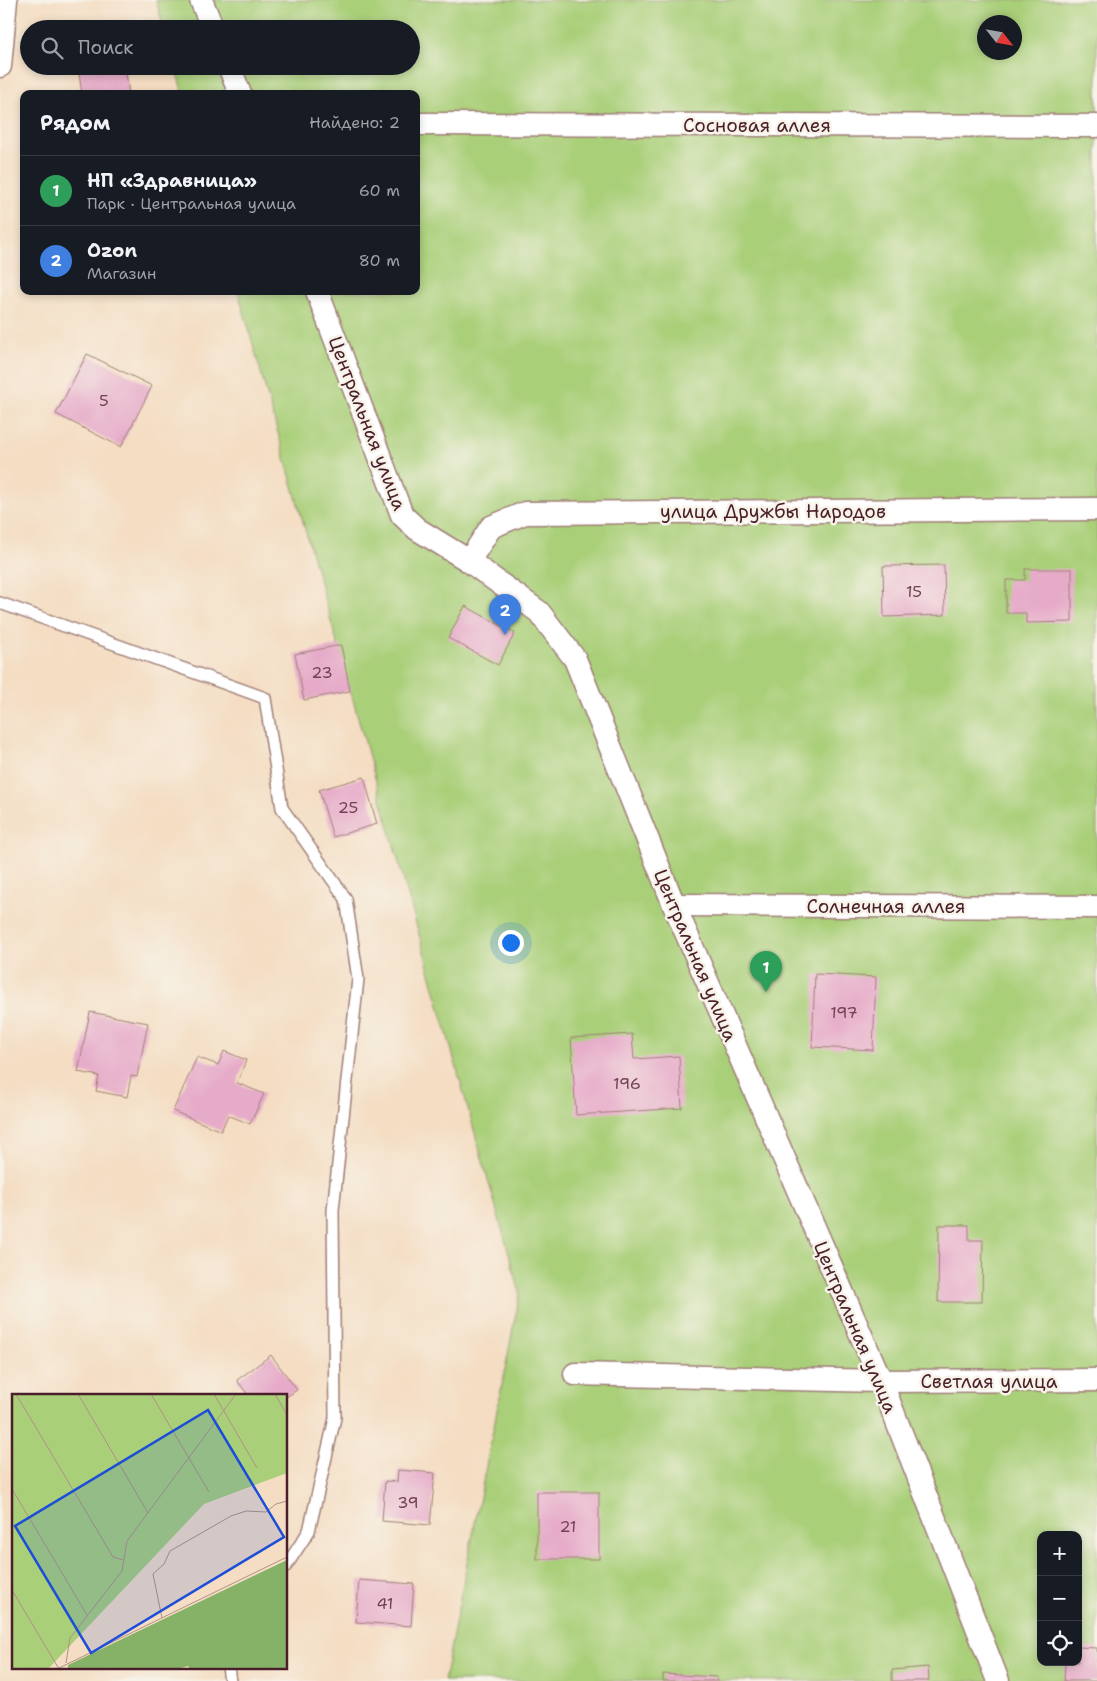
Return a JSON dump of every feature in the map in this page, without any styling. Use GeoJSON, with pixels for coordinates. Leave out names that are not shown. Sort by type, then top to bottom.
{"type":"FeatureCollection","features":[{"type":"Feature","properties":{"kind":"street"},"geometry":{"type":"LineString","coordinates":[[0,66],[6,0]]}},
{"type":"Feature","properties":{"kind":"street"},"geometry":{"type":"LineString","coordinates":[[201,0],[209,20]]}},
{"type":"Feature","properties":{"kind":"street"},"geometry":{"type":"LineString","coordinates":[[233,75],[238,90]]}},
{"type":"Feature","properties":{"kind":"street","name":"Сосновая аллея"},"geometry":{"type":"LineString","coordinates":[[420,124],[1097,126]]}},
{"type":"Feature","properties":{"kind":"street","name":"Центральная улица"},"geometry":{"type":"LineString","coordinates":[[319,295],[402,515],[417,529],[469,561],[539,612],[575,659],[674,905],[880,1381],[998,1681]]}},
{"type":"Feature","properties":{"kind":"street","name":"улица Дружбы Народов"},"geometry":{"type":"LineString","coordinates":[[469,561],[491,527],[525,513],[1097,509]]}},
{"type":"Feature","properties":{"kind":"street","name":"Солнечная аллея"},"geometry":{"type":"LineString","coordinates":[[674,905],[1097,907]]}},
{"type":"Feature","properties":{"kind":"street","name":"Светлая улица"},"geometry":{"type":"LineString","coordinates":[[575,1374],[880,1381],[1097,1380]]}},
{"type":"Feature","properties":{"kind":"lane"},"geometry":{"type":"LineString","coordinates":[[0,603],[265,698],[282,808],[346,899],[358,979],[333,1210],[335,1418],[309,1531],[288,1563]]}},
{"type":"Feature","properties":{"kind":"lane"},"geometry":{"type":"LineString","coordinates":[[228,1668],[230,1681]]}},
{"type":"Feature","properties":{"kind":"green space"},"geometry":{"type":"Polygon","coordinates":[[[156,0],[1097,0],[1097,1681],[444,1681],[520,1293],[239,295],[420,295],[420,90],[182,90],[178,75],[420,75],[420,20],[162,20],[156,0]]]}},
{"type":"Feature","properties":{"kind":"building"},"geometry":{"type":"Polygon","coordinates":[[[79,75],[126,75],[128,90],[81,90],[79,75]]]}},
{"type":"Feature","properties":{"kind":"building"},"geometry":{"type":"Polygon","coordinates":[[[87,354],[152,386],[121,447],[56,414],[87,354]]]}},
{"type":"Feature","properties":{"kind":"building"},"geometry":{"type":"Polygon","coordinates":[[[944,565],[945,615],[884,617],[883,566],[944,565]]]}},
{"type":"Feature","properties":{"kind":"building"},"geometry":{"type":"Polygon","coordinates":[[[1025,569],[1072,569],[1072,622],[1026,623],[1026,613],[1006,613],[1006,580],[1025,580],[1025,569]]]}},
{"type":"Feature","properties":{"kind":"building"},"geometry":{"type":"Polygon","coordinates":[[[465,606],[515,633],[498,665],[448,638],[465,606]]]}},
{"type":"Feature","properties":{"kind":"building"},"geometry":{"type":"Polygon","coordinates":[[[341,645],[350,691],[304,700],[295,654],[341,645]]]}},
{"type":"Feature","properties":{"kind":"building"},"geometry":{"type":"Polygon","coordinates":[[[364,777],[377,824],[333,837],[319,790],[364,777]]]}},
{"type":"Feature","properties":{"kind":"building"},"geometry":{"type":"Polygon","coordinates":[[[815,974],[876,977],[873,1050],[812,1047],[815,974]]]}},
{"type":"Feature","properties":{"kind":"building"},"geometry":{"type":"Polygon","coordinates":[[[90,1012],[148,1023],[137,1077],[131,1076],[127,1097],[96,1091],[99,1076],[78,1072],[90,1012]]]}},
{"type":"Feature","properties":{"kind":"building"},"geometry":{"type":"Polygon","coordinates":[[[632,1034],[634,1059],[679,1056],[682,1108],[576,1115],[571,1038],[632,1034]]]}},
{"type":"Feature","properties":{"kind":"building"},"geometry":{"type":"Polygon","coordinates":[[[224,1051],[246,1060],[237,1083],[264,1094],[250,1124],[228,1115],[221,1131],[173,1111],[197,1057],[218,1065],[224,1051]]]}},
{"type":"Feature","properties":{"kind":"building"},"geometry":{"type":"Polygon","coordinates":[[[939,1225],[969,1225],[969,1240],[983,1240],[982,1302],[938,1302],[939,1225]]]}},
{"type":"Feature","properties":{"kind":"building"},"geometry":{"type":"Polygon","coordinates":[[[271,1355],[297,1390],[288,1396],[288,1394],[247,1394],[237,1380],[271,1355]]]}},
{"type":"Feature","properties":{"kind":"building"},"geometry":{"type":"Polygon","coordinates":[[[398,1470],[435,1473],[430,1525],[382,1521],[385,1481],[397,1482],[398,1470]]]}},
{"type":"Feature","properties":{"kind":"building"},"geometry":{"type":"Polygon","coordinates":[[[537,1492],[599,1492],[599,1559],[537,1559],[537,1492]]]}},
{"type":"Feature","properties":{"kind":"building"},"geometry":{"type":"Polygon","coordinates":[[[359,1580],[414,1584],[411,1626],[356,1622],[359,1580]]]}},
{"type":"Feature","properties":{"kind":"building"},"geometry":{"type":"Polygon","coordinates":[[[1082,1647],[1097,1648],[1097,1681],[1064,1681],[1065,1666],[1082,1666],[1082,1647]]]}},
{"type":"Feature","properties":{"kind":"building"},"geometry":{"type":"Polygon","coordinates":[[[928,1667],[929,1681],[892,1681],[892,1670],[928,1667]]]}},
{"type":"Feature","properties":{"kind":"building"},"geometry":{"type":"Polygon","coordinates":[[[663,1674],[717,1677],[717,1681],[663,1681],[663,1674]]]}},
{"type":"Feature","properties":{"kind":"place","name":"Ozon"},"geometry":{"type":"Point","coordinates":[505,635]}},
{"type":"Feature","properties":{"kind":"place","name":"НП «Здравница»"},"geometry":{"type":"Point","coordinates":[766,992]}}]}
